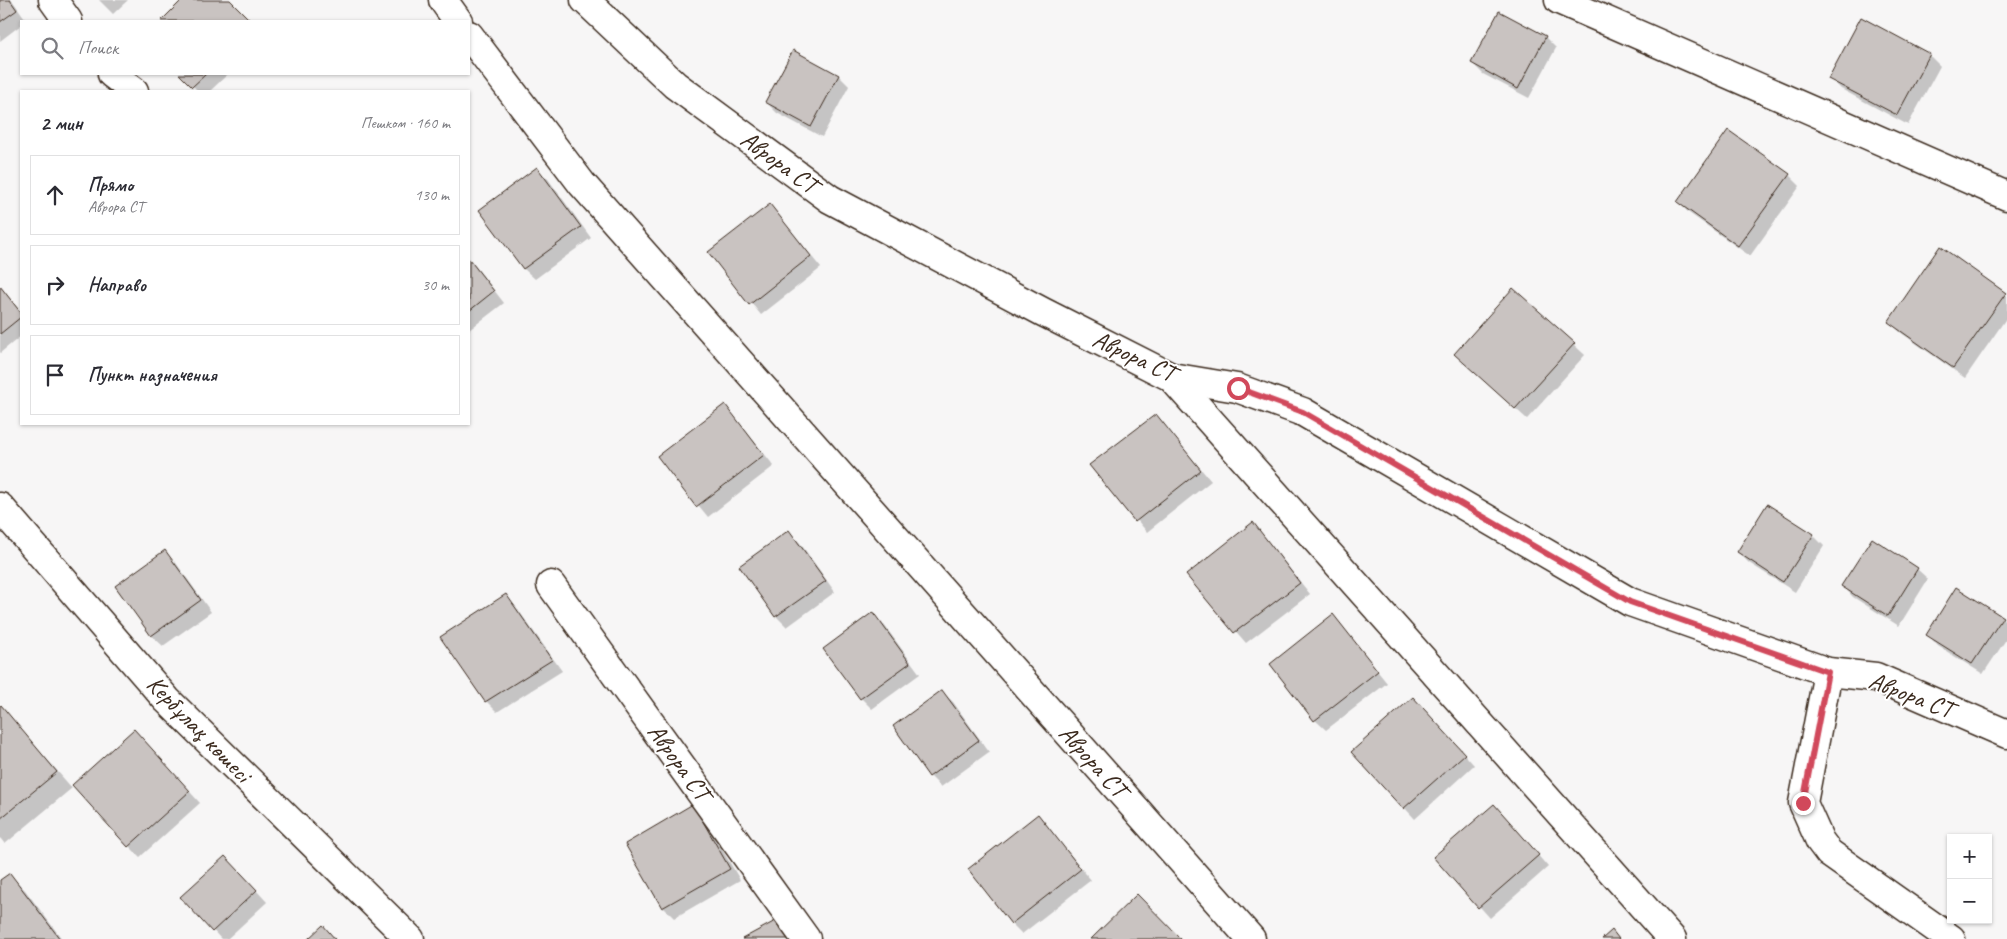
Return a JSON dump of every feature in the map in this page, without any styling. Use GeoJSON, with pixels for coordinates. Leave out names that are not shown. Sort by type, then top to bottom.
{"type":"FeatureCollection","features":[{"type":"Feature","properties":{"kind":"street"},"geometry":{"type":"LineString","coordinates":[[53,0],[67,20]]}},
{"type":"Feature","properties":{"kind":"street"},"geometry":{"type":"LineString","coordinates":[[443,0],[457,20]]}},
{"type":"Feature","properties":{"kind":"street","name":"Аврора СТ"},"geometry":{"type":"LineString","coordinates":[[585,0],[675,85],[830,199],[1171,377],[1238,388],[1303,412],[1630,602],[1828,672],[1876,677],[2007,734]]}},
{"type":"Feature","properties":{"kind":"street"},"geometry":{"type":"LineString","coordinates":[[1559,0],[2007,196]]}},
{"type":"Feature","properties":{"kind":"street","name":"Аврора СТ"},"geometry":{"type":"LineString","coordinates":[[470,37],[582,184],[1250,939]]}},
{"type":"Feature","properties":{"kind":"street"},"geometry":{"type":"LineString","coordinates":[[113,75],[133,90]]}},
{"type":"Feature","properties":{"kind":"street"},"geometry":{"type":"LineString","coordinates":[[1171,377],[1672,939]]}},
{"type":"Feature","properties":{"kind":"street","name":"Кербұлақ көшесі"},"geometry":{"type":"LineString","coordinates":[[0,507],[166,700],[410,939]]}},
{"type":"Feature","properties":{"kind":"street","name":"Аврора СТ"},"geometry":{"type":"LineString","coordinates":[[552,585],[806,939]]}},
{"type":"Feature","properties":{"kind":"street"},"geometry":{"type":"LineString","coordinates":[[1828,672],[1803,803],[1820,841],[1829,853],[1951,939]]}},
{"type":"Feature","properties":{"kind":"building"},"geometry":{"type":"Polygon","coordinates":[[[0,0],[10,0],[17,10],[0,22],[0,0]]]}},
{"type":"Feature","properties":{"kind":"building"},"geometry":{"type":"Polygon","coordinates":[[[182,0],[230,0],[250,20],[162,20],[182,0]]]}},
{"type":"Feature","properties":{"kind":"building"},"geometry":{"type":"Polygon","coordinates":[[[1499,11],[1546,36],[1518,89],[1471,63],[1499,11]]]}},
{"type":"Feature","properties":{"kind":"building"},"geometry":{"type":"Polygon","coordinates":[[[1861,17],[1930,54],[1897,115],[1828,79],[1861,17]]]}},
{"type":"Feature","properties":{"kind":"building"},"geometry":{"type":"Polygon","coordinates":[[[793,50],[839,75],[811,127],[765,102],[793,50]]]}},
{"type":"Feature","properties":{"kind":"building"},"geometry":{"type":"Polygon","coordinates":[[[180,75],[205,75],[192,87],[180,75]]]}},
{"type":"Feature","properties":{"kind":"building"},"geometry":{"type":"Polygon","coordinates":[[[1728,130],[1790,174],[1738,246],[1677,202],[1728,130]]]}},
{"type":"Feature","properties":{"kind":"building"},"geometry":{"type":"Polygon","coordinates":[[[537,167],[581,227],[523,269],[479,210],[537,167]]]}},
{"type":"Feature","properties":{"kind":"building"},"geometry":{"type":"Polygon","coordinates":[[[770,204],[811,256],[749,305],[708,252],[770,204]]]}},
{"type":"Feature","properties":{"kind":"building"},"geometry":{"type":"Polygon","coordinates":[[[1940,246],[2006,293],[1953,368],[1888,322],[1940,246]]]}},
{"type":"Feature","properties":{"kind":"building"},"geometry":{"type":"Polygon","coordinates":[[[470,260],[494,291],[470,310],[470,260]]]}},
{"type":"Feature","properties":{"kind":"building"},"geometry":{"type":"Polygon","coordinates":[[[0,286],[20,312],[20,318],[0,334],[0,286]]]}},
{"type":"Feature","properties":{"kind":"building"},"geometry":{"type":"Polygon","coordinates":[[[1513,288],[1575,343],[1515,409],[1454,354],[1513,288]]]}},
{"type":"Feature","properties":{"kind":"building"},"geometry":{"type":"Polygon","coordinates":[[[725,404],[764,455],[696,507],[657,456],[725,404]]]}},
{"type":"Feature","properties":{"kind":"building"},"geometry":{"type":"Polygon","coordinates":[[[1156,414],[1201,470],[1135,522],[1089,465],[1156,414]]]}},
{"type":"Feature","properties":{"kind":"building"},"geometry":{"type":"Polygon","coordinates":[[[1767,504],[1814,534],[1783,582],[1737,552],[1767,504]]]}},
{"type":"Feature","properties":{"kind":"building"},"geometry":{"type":"Polygon","coordinates":[[[1253,522],[1300,583],[1234,633],[1186,575],[1253,522]]]}},
{"type":"Feature","properties":{"kind":"building"},"geometry":{"type":"Polygon","coordinates":[[[789,530],[826,581],[775,617],[739,566],[789,530]]]}},
{"type":"Feature","properties":{"kind":"building"},"geometry":{"type":"Polygon","coordinates":[[[1872,538],[1918,568],[1888,616],[1841,586],[1872,538]]]}},
{"type":"Feature","properties":{"kind":"building"},"geometry":{"type":"Polygon","coordinates":[[[165,550],[201,600],[151,636],[115,586],[165,550]]]}},
{"type":"Feature","properties":{"kind":"building"},"geometry":{"type":"Polygon","coordinates":[[[1956,587],[2003,617],[1972,664],[1926,635],[1956,587]]]}},
{"type":"Feature","properties":{"kind":"building"},"geometry":{"type":"Polygon","coordinates":[[[506,594],[552,660],[485,702],[440,637],[506,594]]]}},
{"type":"Feature","properties":{"kind":"building"},"geometry":{"type":"Polygon","coordinates":[[[873,612],[910,663],[860,699],[823,649],[873,612]]]}},
{"type":"Feature","properties":{"kind":"building"},"geometry":{"type":"Polygon","coordinates":[[[1333,614],[1378,671],[1314,721],[1270,664],[1333,614]]]}},
{"type":"Feature","properties":{"kind":"building"},"geometry":{"type":"Polygon","coordinates":[[[942,690],[979,740],[929,777],[893,726],[942,690]]]}},
{"type":"Feature","properties":{"kind":"building"},"geometry":{"type":"Polygon","coordinates":[[[1413,697],[1465,754],[1403,809],[1351,752],[1413,697]]]}},
{"type":"Feature","properties":{"kind":"building"},"geometry":{"type":"Polygon","coordinates":[[[0,706],[57,772],[0,819],[0,706]]]}},
{"type":"Feature","properties":{"kind":"building"},"geometry":{"type":"Polygon","coordinates":[[[134,729],[190,791],[128,847],[72,785],[134,729]]]}},
{"type":"Feature","properties":{"kind":"building"},"geometry":{"type":"Polygon","coordinates":[[[693,804],[730,869],[662,908],[625,844],[693,804]]]}},
{"type":"Feature","properties":{"kind":"building"},"geometry":{"type":"Polygon","coordinates":[[[1494,804],[1539,855],[1478,908],[1433,857],[1494,804]]]}},
{"type":"Feature","properties":{"kind":"building"},"geometry":{"type":"Polygon","coordinates":[[[1038,814],[1081,869],[1011,924],[968,869],[1038,814]]]}},
{"type":"Feature","properties":{"kind":"building"},"geometry":{"type":"Polygon","coordinates":[[[225,856],[257,890],[212,932],[180,897],[225,856]]]}},
{"type":"Feature","properties":{"kind":"building"},"geometry":{"type":"Polygon","coordinates":[[[10,873],[60,939],[0,939],[0,880],[10,873]]]}},
{"type":"Feature","properties":{"kind":"building"},"geometry":{"type":"Polygon","coordinates":[[[1137,894],[1181,939],[1091,939],[1137,894]]]}},
{"type":"Feature","properties":{"kind":"building"},"geometry":{"type":"Polygon","coordinates":[[[779,919],[789,939],[742,939],[779,919]]]}},
{"type":"Feature","properties":{"kind":"building"},"geometry":{"type":"Polygon","coordinates":[[[323,925],[335,939],[308,939],[323,925]]]}},
{"type":"Feature","properties":{"kind":"building"},"geometry":{"type":"Polygon","coordinates":[[[1612,930],[1619,939],[1602,939],[1612,930]]]}},
{"type":"Feature","properties":{"kind":"route"},"geometry":{"type":"LineString","coordinates":[[1238,388],[1303,412],[1630,602],[1828,672],[1803,803]]}}]}
